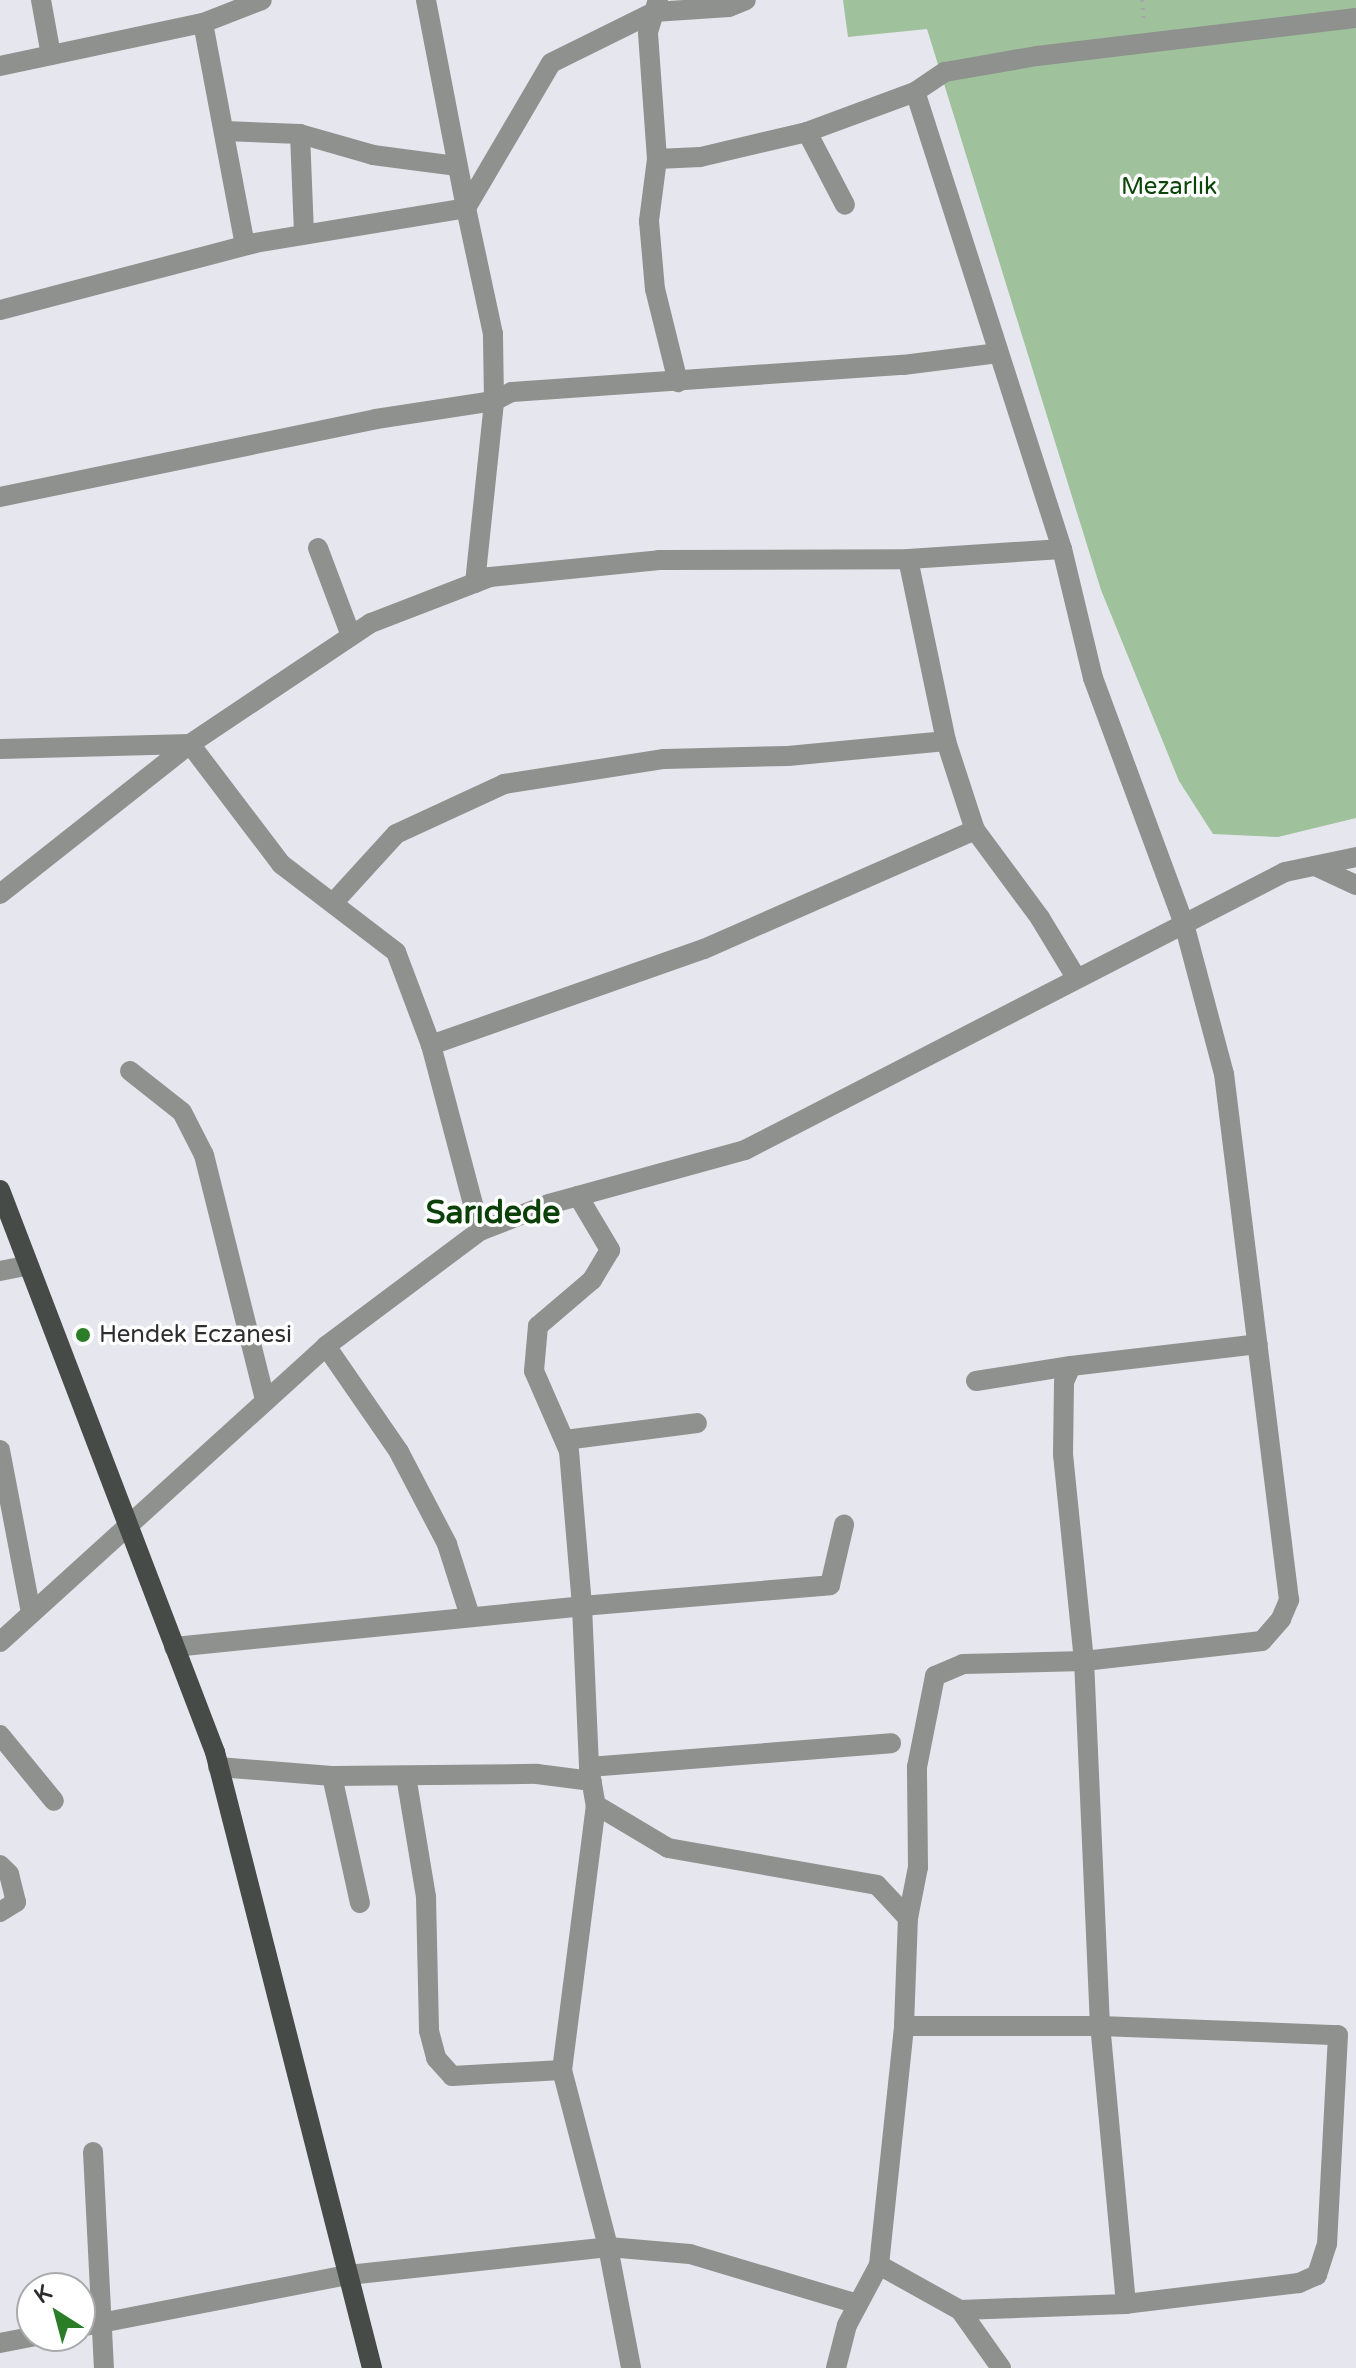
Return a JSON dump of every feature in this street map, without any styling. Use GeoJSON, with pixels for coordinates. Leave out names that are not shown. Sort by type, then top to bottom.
{"type":"FeatureCollection","features":[{"type":"Feature","properties":{"kind":"main road"},"geometry":{"type":"LineString","coordinates":[[0,1190],[26,1266],[218,1767],[372,2368]]}},
{"type":"Feature","properties":{"kind":"street"},"geometry":{"type":"LineString","coordinates":[[41,0],[51,55]]}},
{"type":"Feature","properties":{"kind":"street"},"geometry":{"type":"LineString","coordinates":[[0,66],[203,23],[262,0]]}},
{"type":"Feature","properties":{"kind":"street"},"geometry":{"type":"LineString","coordinates":[[426,0],[493,334],[494,401],[475,583]]}},
{"type":"Feature","properties":{"kind":"street"},"geometry":{"type":"LineString","coordinates":[[466,208],[551,63],[656,6],[729,7],[746,0]]}},
{"type":"Feature","properties":{"kind":"street"},"geometry":{"type":"LineString","coordinates":[[656,6],[648,32],[657,159],[649,221],[655,289],[678,382]]}},
{"type":"Feature","properties":{"kind":"street"},"geometry":{"type":"LineString","coordinates":[[657,159],[700,157],[807,132],[915,92],[945,72],[1037,56],[1356,18]]}},
{"type":"Feature","properties":{"kind":"street"},"geometry":{"type":"LineString","coordinates":[[203,23],[245,245]]}},
{"type":"Feature","properties":{"kind":"street"},"geometry":{"type":"LineString","coordinates":[[836,2368],[858,2304],[879,2265],[904,2026],[908,1918],[918,1867],[917,1767],[935,1676],[963,1664],[1084,1661],[1262,1641],[1281,1619],[1289,1600],[1224,1074],[1184,924],[1093,678],[1062,549],[915,92]]}},
{"type":"Feature","properties":{"kind":"street"},"geometry":{"type":"LineString","coordinates":[[224,131],[300,134],[373,155],[457,166]]}},
{"type":"Feature","properties":{"kind":"street"},"geometry":{"type":"LineString","coordinates":[[807,132],[845,205]]}},
{"type":"Feature","properties":{"kind":"street"},"geometry":{"type":"LineString","coordinates":[[300,134],[304,234]]}},
{"type":"Feature","properties":{"kind":"street"},"geometry":{"type":"LineString","coordinates":[[0,310],[245,245],[466,208]]}},
{"type":"Feature","properties":{"kind":"street"},"geometry":{"type":"LineString","coordinates":[[0,497],[376,419],[494,401],[512,392],[678,382],[998,353]]}},
{"type":"Feature","properties":{"kind":"street"},"geometry":{"type":"LineString","coordinates":[[318,548],[351,636]]}},
{"type":"Feature","properties":{"kind":"street"},"geometry":{"type":"LineString","coordinates":[[0,894],[190,744],[351,636],[490,577],[659,560],[908,559],[1062,549]]}},
{"type":"Feature","properties":{"kind":"street"},"geometry":{"type":"LineString","coordinates":[[908,559],[946,741],[975,830],[1040,918],[1077,979]]}},
{"type":"Feature","properties":{"kind":"street"},"geometry":{"type":"LineString","coordinates":[[334,902],[396,834],[504,784],[664,759],[788,756],[946,741]]}},
{"type":"Feature","properties":{"kind":"street"},"geometry":{"type":"LineString","coordinates":[[0,749],[190,744]]}},
{"type":"Feature","properties":{"kind":"street"},"geometry":{"type":"LineString","coordinates":[[190,744],[281,864],[396,952],[431,1045],[480,1231]]}},
{"type":"Feature","properties":{"kind":"street"},"geometry":{"type":"LineString","coordinates":[[431,1045],[704,949],[975,830]]}},
{"type":"Feature","properties":{"kind":"street"},"geometry":{"type":"LineString","coordinates":[[0,1642],[125,1524],[326,1346],[480,1231],[578,1196],[745,1150],[1285,872],[1356,857]]}},
{"type":"Feature","properties":{"kind":"street"},"geometry":{"type":"LineString","coordinates":[[1315,866],[1356,885]]}},
{"type":"Feature","properties":{"kind":"street"},"geometry":{"type":"LineString","coordinates":[[130,1071],[182,1112],[204,1155],[265,1400]]}},
{"type":"Feature","properties":{"kind":"street"},"geometry":{"type":"LineString","coordinates":[[578,1196],[610,1250],[592,1280],[538,1326],[534,1371],[565,1440],[582,1606],[591,1774],[596,1805],[562,2070],[608,2247],[631,2368]]}},
{"type":"Feature","properties":{"kind":"street"},"geometry":{"type":"LineString","coordinates":[[0,1271],[26,1266]]}},
{"type":"Feature","properties":{"kind":"street"},"geometry":{"type":"LineString","coordinates":[[976,1381],[1071,1366],[1258,1344]]}},
{"type":"Feature","properties":{"kind":"street"},"geometry":{"type":"LineString","coordinates":[[326,1346],[399,1452],[447,1544],[470,1616]]}},
{"type":"Feature","properties":{"kind":"street"},"geometry":{"type":"LineString","coordinates":[[1071,1366],[1064,1382],[1063,1455],[1084,1661],[1100,2026],[1126,2304]]}},
{"type":"Feature","properties":{"kind":"street"},"geometry":{"type":"LineString","coordinates":[[565,1440],[697,1423]]}},
{"type":"Feature","properties":{"kind":"street"},"geometry":{"type":"LineString","coordinates":[[0,1450],[31,1613]]}},
{"type":"Feature","properties":{"kind":"street"},"geometry":{"type":"LineString","coordinates":[[174,1647],[470,1616],[830,1585],[844,1525]]}},
{"type":"Feature","properties":{"kind":"street"},"geometry":{"type":"LineString","coordinates":[[0,1735],[54,1801]]}},
{"type":"Feature","properties":{"kind":"street"},"geometry":{"type":"LineString","coordinates":[[218,1767],[332,1776],[591,1774],[891,1743]]}},
{"type":"Feature","properties":{"kind":"street"},"geometry":{"type":"LineString","coordinates":[[332,1776],[360,1903]]}},
{"type":"Feature","properties":{"kind":"street"},"geometry":{"type":"LineString","coordinates":[[406,1776],[426,1897],[429,2031],[436,2058],[452,2076],[562,2070]]}},
{"type":"Feature","properties":{"kind":"street"},"geometry":{"type":"LineString","coordinates":[[596,1805],[668,1848],[877,1885],[908,1918]]}},
{"type":"Feature","properties":{"kind":"street"},"geometry":{"type":"LineString","coordinates":[[0,1865],[9,1874],[16,1902],[0,1912]]}},
{"type":"Feature","properties":{"kind":"street"},"geometry":{"type":"LineString","coordinates":[[904,2026],[1100,2026],[1338,2035],[1327,2244],[1317,2275],[1299,2283],[1126,2304],[960,2310]]}},
{"type":"Feature","properties":{"kind":"street"},"geometry":{"type":"LineString","coordinates":[[93,2152],[104,2368]]}},
{"type":"Feature","properties":{"kind":"street"},"geometry":{"type":"LineString","coordinates":[[96,2324],[348,2275],[608,2247],[690,2254],[858,2304]]}},
{"type":"Feature","properties":{"kind":"street"},"geometry":{"type":"LineString","coordinates":[[879,2265],[960,2310],[1001,2368]]}},
{"type":"Feature","properties":{"kind":"green space","name":"Mezarlık"},"geometry":{"type":"Polygon","coordinates":[[[843,0],[1356,0],[1356,818],[1278,837],[1213,834],[1179,781],[1101,590],[927,29],[848,37],[843,0]]]}},
{"type":"Feature","properties":{"kind":"place","name":"Hendek Eczanesi"},"geometry":{"type":"Point","coordinates":[83,1335]}},
{"type":"Feature","properties":{"kind":"district","name":"Sarıdede"},"geometry":{"type":"Point","coordinates":[493,1213]}}]}
